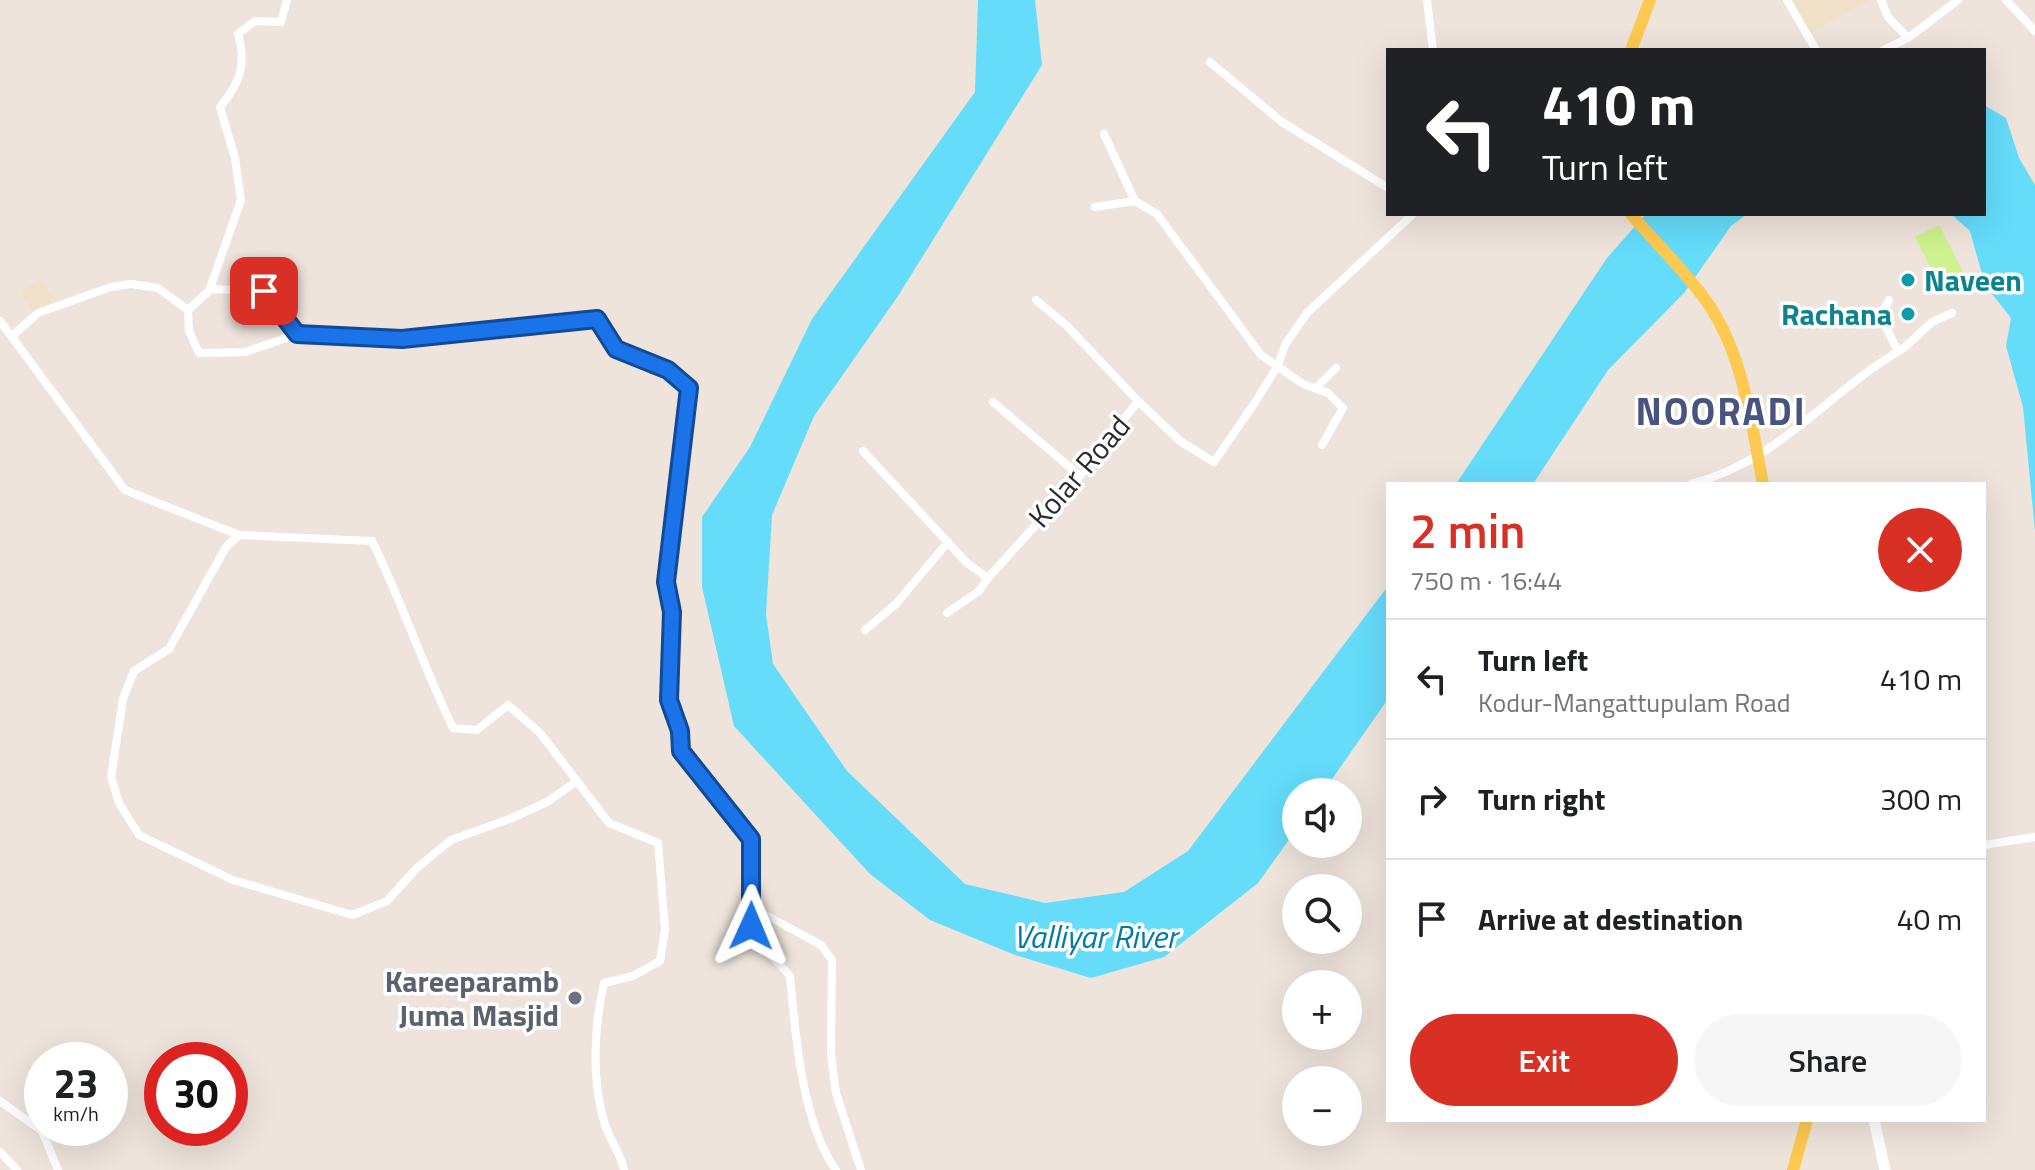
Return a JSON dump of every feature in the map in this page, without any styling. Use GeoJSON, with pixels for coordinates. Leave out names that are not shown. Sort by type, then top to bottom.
{"type":"FeatureCollection","features":[{"type":"Feature","properties":{"kind":"main road"},"geometry":{"type":"LineString","coordinates":[[1632,48],[1650,0]]}},
{"type":"Feature","properties":{"kind":"main road"},"geometry":{"type":"LineString","coordinates":[[1633,216],[1706,300],[1727,337],[1749,407],[1763,482]]}},
{"type":"Feature","properties":{"kind":"main road"},"geometry":{"type":"LineString","coordinates":[[1793,1170],[1806,1122]]}},
{"type":"Feature","properties":{"kind":"main road"},"geometry":{"type":"LineString","coordinates":[[1874,1122],[1885,1170]]}},
{"type":"Feature","properties":{"kind":"street"},"geometry":{"type":"LineString","coordinates":[[287,0],[281,22],[255,21],[238,34],[244,52],[240,84],[220,107],[221,121],[235,158],[241,200],[210,289],[188,310],[189,331],[199,353],[245,352],[297,334],[402,339],[597,319],[616,349],[668,370],[689,388],[666,582],[672,612],[669,700],[680,731],[681,751],[751,839],[751,926],[761,948],[790,976],[797,1057],[819,1138],[836,1170]]}},
{"type":"Feature","properties":{"kind":"street"},"geometry":{"type":"LineString","coordinates":[[1427,0],[1433,48]]}},
{"type":"Feature","properties":{"kind":"street"},"geometry":{"type":"LineString","coordinates":[[1787,0],[1815,48]]}},
{"type":"Feature","properties":{"kind":"street"},"geometry":{"type":"LineString","coordinates":[[1881,0],[1888,17],[1908,38]]}},
{"type":"Feature","properties":{"kind":"street"},"geometry":{"type":"LineString","coordinates":[[1887,48],[1908,38],[1958,0]]}},
{"type":"Feature","properties":{"kind":"street"},"geometry":{"type":"LineString","coordinates":[[2006,0],[2035,31]]}},
{"type":"Feature","properties":{"kind":"street"},"geometry":{"type":"LineString","coordinates":[[1210,62],[1282,122],[1386,187]]}},
{"type":"Feature","properties":{"kind":"street"},"geometry":{"type":"LineString","coordinates":[[1104,134],[1135,201],[1157,214],[1261,355],[1303,384],[1317,387],[1343,408],[1322,445]]}},
{"type":"Feature","properties":{"kind":"street"},"geometry":{"type":"LineString","coordinates":[[1095,207],[1135,201]]}},
{"type":"Feature","properties":{"kind":"street","name":"Kolar Road"},"geometry":{"type":"LineString","coordinates":[[947,613],[979,591],[1080,476],[1138,401],[1180,441],[1214,462],[1278,365],[1285,345],[1307,313],[1330,288],[1411,216]]}},
{"type":"Feature","properties":{"kind":"street"},"geometry":{"type":"LineString","coordinates":[[12,336],[38,313],[121,286],[158,288],[188,310]]}},
{"type":"Feature","properties":{"kind":"street"},"geometry":{"type":"LineString","coordinates":[[210,289],[264,291],[297,334]]}},
{"type":"Feature","properties":{"kind":"street"},"geometry":{"type":"LineString","coordinates":[[1036,300],[1067,326],[1138,401]]}},
{"type":"Feature","properties":{"kind":"street"},"geometry":{"type":"LineString","coordinates":[[1889,300],[1880,316],[1898,351]]}},
{"type":"Feature","properties":{"kind":"street"},"geometry":{"type":"LineString","coordinates":[[1699,482],[1714,478],[1758,456],[1932,322],[1952,313]]}},
{"type":"Feature","properties":{"kind":"street"},"geometry":{"type":"LineString","coordinates":[[0,321],[125,490],[239,535],[372,541],[401,599],[424,669],[453,728],[477,730],[508,705],[540,733],[609,823],[658,843],[665,929],[660,961],[633,976],[604,983],[590,1002]]}},
{"type":"Feature","properties":{"kind":"street"},"geometry":{"type":"LineString","coordinates":[[1317,387],[1336,368]]}},
{"type":"Feature","properties":{"kind":"street"},"geometry":{"type":"LineString","coordinates":[[993,402],[1080,476]]}},
{"type":"Feature","properties":{"kind":"street"},"geometry":{"type":"LineString","coordinates":[[863,451],[967,563],[988,578]]}},
{"type":"Feature","properties":{"kind":"street"},"geometry":{"type":"LineString","coordinates":[[239,535],[226,547],[169,649],[134,671],[123,699],[111,777],[119,803],[139,835],[233,880],[352,915],[387,901],[417,868],[451,840],[547,802],[577,781]]}},
{"type":"Feature","properties":{"kind":"street"},"geometry":{"type":"LineString","coordinates":[[865,630],[896,604],[948,542]]}},
{"type":"Feature","properties":{"kind":"street"},"geometry":{"type":"LineString","coordinates":[[1986,845],[2035,837]]}},
{"type":"Feature","properties":{"kind":"street"},"geometry":{"type":"LineString","coordinates":[[751,907],[821,945],[832,960],[831,1055],[836,1093],[861,1170]]}},
{"type":"Feature","properties":{"kind":"street"},"geometry":{"type":"LineString","coordinates":[[604,983],[597,1015],[596,1087],[605,1127],[624,1170]]}},
{"type":"Feature","properties":{"kind":"street"},"geometry":{"type":"LineString","coordinates":[[0,1101],[42,1131],[58,1170]]}},
{"type":"Feature","properties":{"kind":"street"},"geometry":{"type":"LineString","coordinates":[[0,1152],[17,1170]]}},
{"type":"Feature","properties":{"kind":"shaded area"},"geometry":{"type":"Polygon","coordinates":[[[1789,0],[1868,1],[1804,36],[1783,3],[1789,0]]]}},
{"type":"Feature","properties":{"kind":"shaded area"},"geometry":{"type":"Polygon","coordinates":[[[41,278],[55,299],[33,313],[20,292],[41,278]]]}},
{"type":"Feature","properties":{"kind":"green space"},"geometry":{"type":"Polygon","coordinates":[[[1939,225],[1963,272],[1939,284],[1915,237],[1939,225]]]}},
{"type":"Feature","properties":{"kind":"water","name":"Valliyar River"},"geometry":{"type":"Polygon","coordinates":[[[978,0],[1035,0],[1042,65],[898,296],[814,416],[772,515],[766,614],[773,664],[847,771],[965,884],[1045,903],[1124,892],[1188,851],[1386,589],[1386,702],[1333,778],[1282,778],[1282,850],[1258,883],[1164,957],[1091,978],[1015,955],[930,920],[870,874],[734,726],[702,587],[702,517],[750,447],[812,319],[975,92],[978,0]]]}},
{"type":"Feature","properties":{"kind":"water"},"geometry":{"type":"Polygon","coordinates":[[[1986,106],[2006,118],[2019,158],[2035,185],[2035,531],[2023,407],[2006,346],[2011,318],[1985,285],[1970,231],[1953,216],[1986,216],[1986,106]]]}},
{"type":"Feature","properties":{"kind":"water"},"geometry":{"type":"Polygon","coordinates":[[[1644,216],[1744,216],[1731,226],[1684,293],[1608,370],[1534,482],[1457,482],[1607,258],[1644,216]]]}},
{"type":"Feature","properties":{"kind":"place","name":"Naveen"},"geometry":{"type":"Point","coordinates":[1908,280]}},
{"type":"Feature","properties":{"kind":"place","name":"Rachana"},"geometry":{"type":"Point","coordinates":[1908,314]}},
{"type":"Feature","properties":{"kind":"place","name":"Kareeparamb Juma Masjid"},"geometry":{"type":"Point","coordinates":[575,998]}},
{"type":"Feature","properties":{"kind":"district","name":"NOORADI"},"geometry":{"type":"Point","coordinates":[1721,411]}},
{"type":"Feature","properties":{"kind":"route"},"geometry":{"type":"LineString","coordinates":[[264,291],[297,334],[402,339],[597,319],[616,349],[668,370],[689,388],[666,582],[672,612],[669,700],[680,731],[681,751],[724,801],[751,839],[751,926]]}}]}
